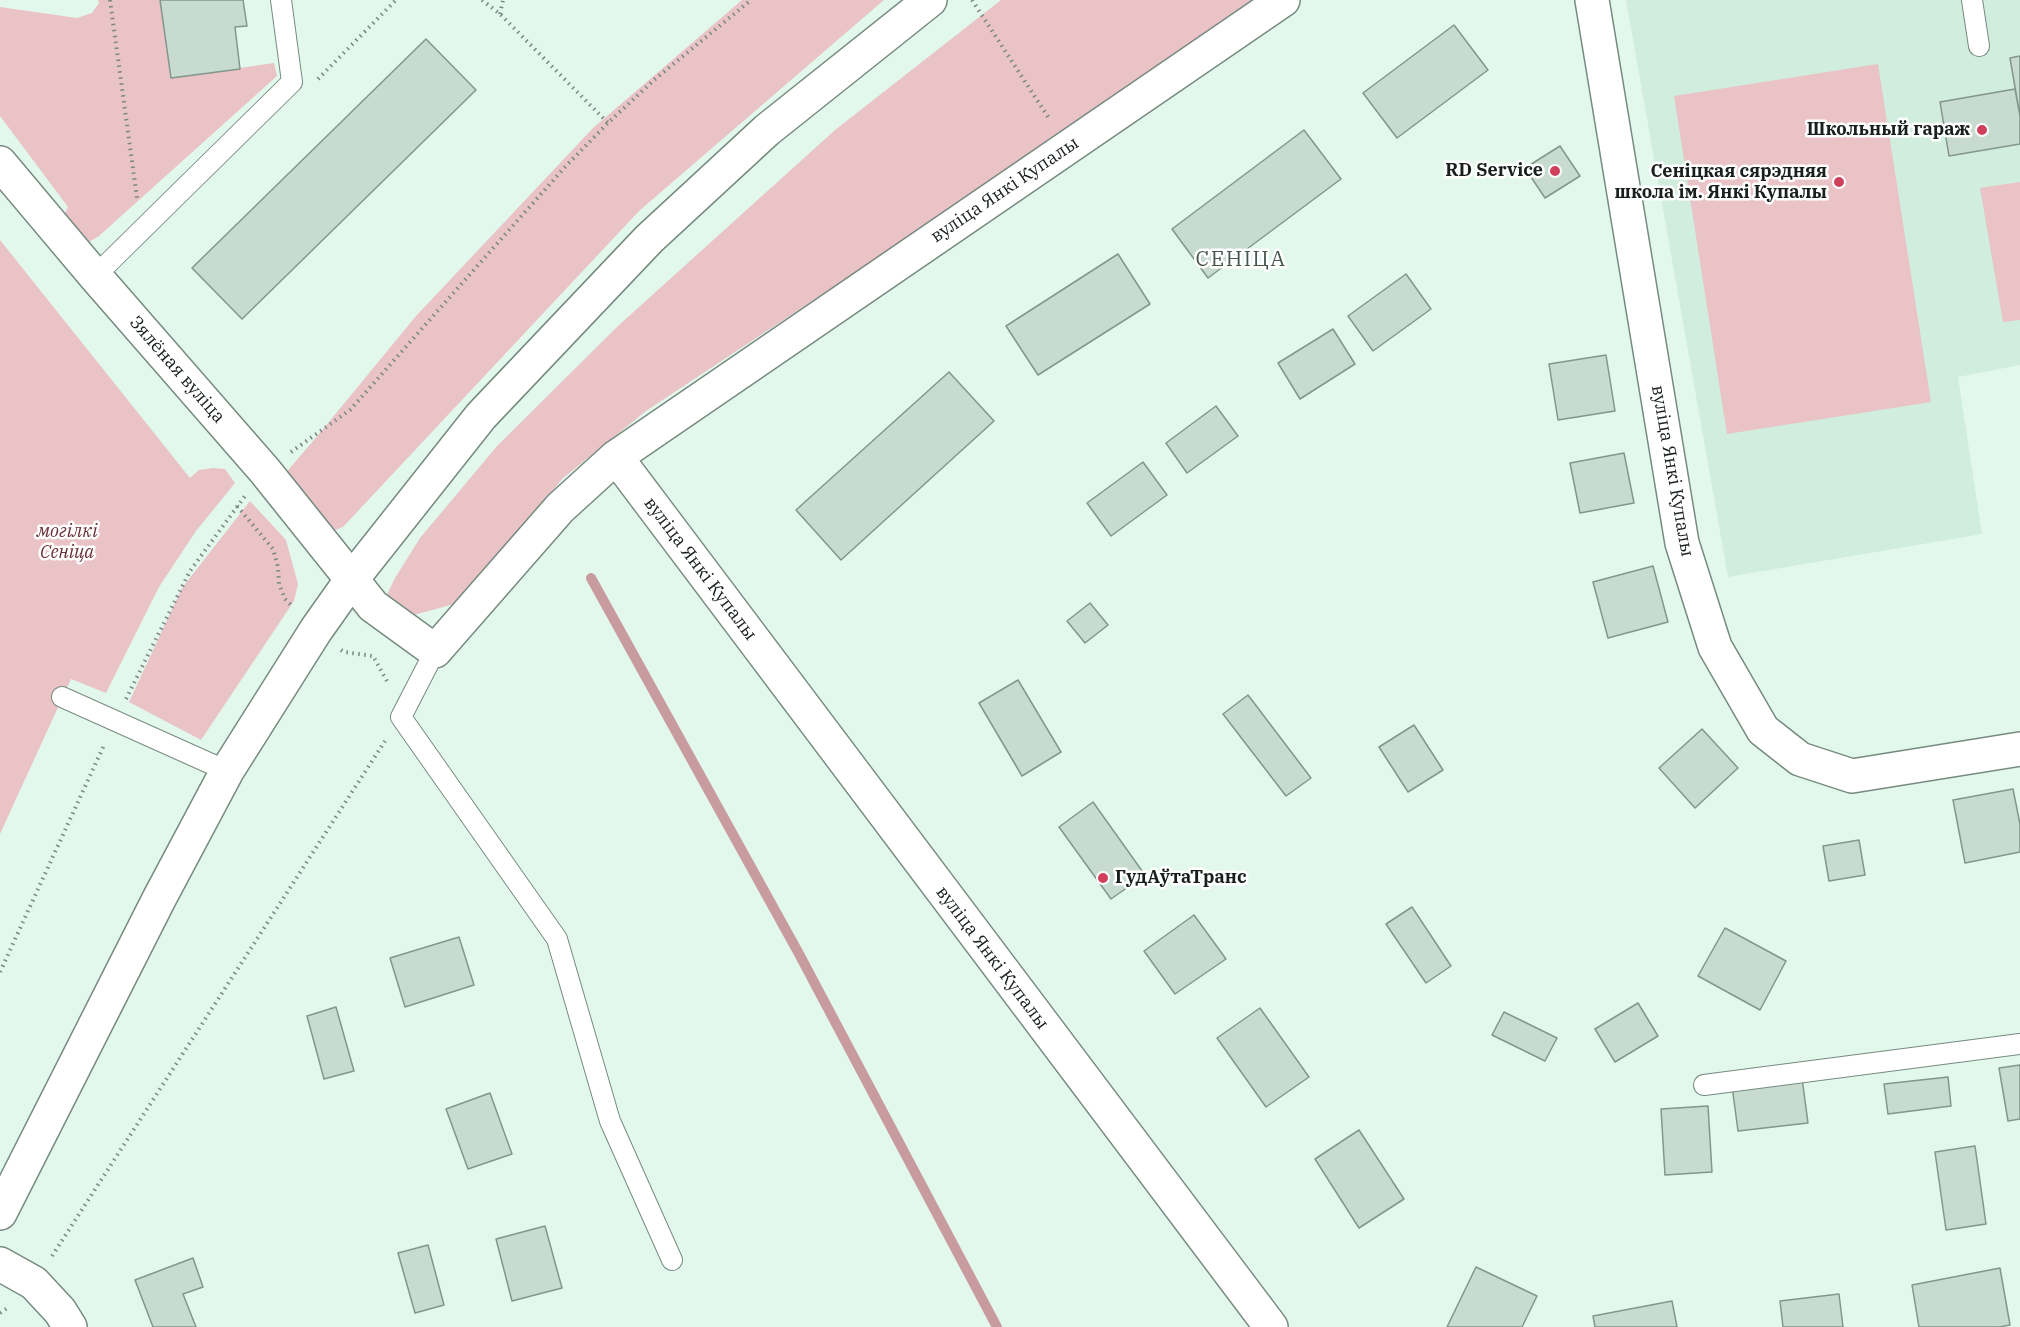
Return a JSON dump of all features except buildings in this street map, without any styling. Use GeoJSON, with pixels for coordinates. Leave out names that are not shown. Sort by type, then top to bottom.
{"type":"FeatureCollection","features":[{"type":"Feature","properties":{"kind":"street"},"geometry":{"type":"LineString","coordinates":[[0,1213],[154,909],[227,771],[351,579],[481,416],[649,239],[767,130],[930,0]]}},
{"type":"Feature","properties":{"kind":"street","name":"вуліца Янкі Купалы"},"geometry":{"type":"LineString","coordinates":[[1271,1327],[616,457],[1283,0]]}},
{"type":"Feature","properties":{"kind":"street","name":"вуліца Янкі Купалы"},"geometry":{"type":"LineString","coordinates":[[1592,0],[1682,543],[1715,647],[1721,658],[1763,730],[1800,759],[1852,776],[2020,749]]}},
{"type":"Feature","properties":{"kind":"street","name":"Зялёная вуліца"},"geometry":{"type":"LineString","coordinates":[[0,163],[265,471],[373,606],[435,651]]}},
{"type":"Feature","properties":{"kind":"street"},"geometry":{"type":"LineString","coordinates":[[435,651],[560,508],[616,457]]}},
{"type":"Feature","properties":{"kind":"street"},"geometry":{"type":"LineString","coordinates":[[0,1264],[34,1283],[60,1311],[70,1327]]}},
{"type":"Feature","properties":{"kind":"lane"},"geometry":{"type":"LineString","coordinates":[[95,276],[292,82],[281,0]]}},
{"type":"Feature","properties":{"kind":"lane"},"geometry":{"type":"LineString","coordinates":[[1972,0],[1978,46]]}},
{"type":"Feature","properties":{"kind":"lane"},"geometry":{"type":"LineString","coordinates":[[435,651],[401,717],[557,939],[609,1121],[672,1260]]}},
{"type":"Feature","properties":{"kind":"lane"},"geometry":{"type":"LineString","coordinates":[[62,697],[227,771]]}},
{"type":"Feature","properties":{"kind":"lane"},"geometry":{"type":"LineString","coordinates":[[1704,1085],[2020,1044]]}},
{"type":"Feature","properties":{"kind":"path"},"geometry":{"type":"LineString","coordinates":[[110,0],[141,231]]}},
{"type":"Feature","properties":{"kind":"path"},"geometry":{"type":"LineString","coordinates":[[482,0],[500,14],[608,123]]}},
{"type":"Feature","properties":{"kind":"path"},"geometry":{"type":"LineString","coordinates":[[500,14],[503,0]]}},
{"type":"Feature","properties":{"kind":"path"},"geometry":{"type":"LineString","coordinates":[[0,972],[115,722],[190,571],[265,471],[350,410],[564,168],[608,123],[654,80],[751,0]]}},
{"type":"Feature","properties":{"kind":"path"},"geometry":{"type":"LineString","coordinates":[[972,0],[1067,148]]}},
{"type":"Feature","properties":{"kind":"path"},"geometry":{"type":"LineString","coordinates":[[34,1283],[401,717]]}},
{"type":"Feature","properties":{"kind":"shaded area","name":"Сеніцкая сярэдняя школа ім. Янкі Купалы"},"geometry":{"type":"Polygon","coordinates":[[[1626,0],[2020,0],[2020,365],[1958,377],[1982,534],[1728,577],[1626,0]]]}},
{"type":"Feature","properties":{"kind":"green space"},"geometry":{"type":"Polygon","coordinates":[[[98,0],[160,0],[171,78],[274,63],[277,76],[99,236],[89,242],[74,236],[64,215],[68,207],[0,116],[0,7],[77,18],[92,13],[99,3],[98,0]]]}},
{"type":"Feature","properties":{"kind":"green space"},"geometry":{"type":"Polygon","coordinates":[[[742,0],[884,0],[639,211],[343,527],[333,531],[283,476],[416,316],[593,128],[742,0]]]}},
{"type":"Feature","properties":{"kind":"green space"},"geometry":{"type":"Polygon","coordinates":[[[1001,0],[1256,0],[889,250],[646,411],[562,479],[514,540],[454,604],[407,617],[386,597],[420,538],[497,446],[618,326],[835,130],[1001,0]]]}},
{"type":"Feature","properties":{"kind":"green space"},"geometry":{"type":"Polygon","coordinates":[[[1878,64],[1931,402],[1727,434],[1674,96],[1878,64]]]}},
{"type":"Feature","properties":{"kind":"green space"},"geometry":{"type":"Polygon","coordinates":[[[2020,182],[2020,320],[2003,322],[1980,188],[2020,182]]]}},
{"type":"Feature","properties":{"kind":"green space","name":"могілкі Сеніца"},"geometry":{"type":"Polygon","coordinates":[[[0,240],[190,478],[199,470],[225,469],[235,483],[196,531],[159,587],[106,693],[71,679],[0,834],[0,240]]]}},
{"type":"Feature","properties":{"kind":"green space"},"geometry":{"type":"Polygon","coordinates":[[[250,501],[286,540],[298,584],[294,601],[201,740],[129,702],[182,588],[250,501]]]}},
{"type":"Feature","properties":{"kind":"waterway"},"geometry":{"type":"LineString","coordinates":[[591,578],[798,952],[997,1327]]}},
{"type":"Feature","properties":{"kind":"place","name":"Школьный гараж"},"geometry":{"type":"Point","coordinates":[1982,130]}},
{"type":"Feature","properties":{"kind":"place","name":"RD Service"},"geometry":{"type":"Point","coordinates":[1555,171]}},
{"type":"Feature","properties":{"kind":"place","name":"Сеніцкая сярэдняя школа ім. Янкі Купалы"},"geometry":{"type":"Point","coordinates":[1839,182]}},
{"type":"Feature","properties":{"kind":"place","name":"ГудАўтаТранс"},"geometry":{"type":"Point","coordinates":[1103,878]}},
{"type":"Feature","properties":{"kind":"district","name":"СЕНІЦА"},"geometry":{"type":"Point","coordinates":[1241,260]}}]}
